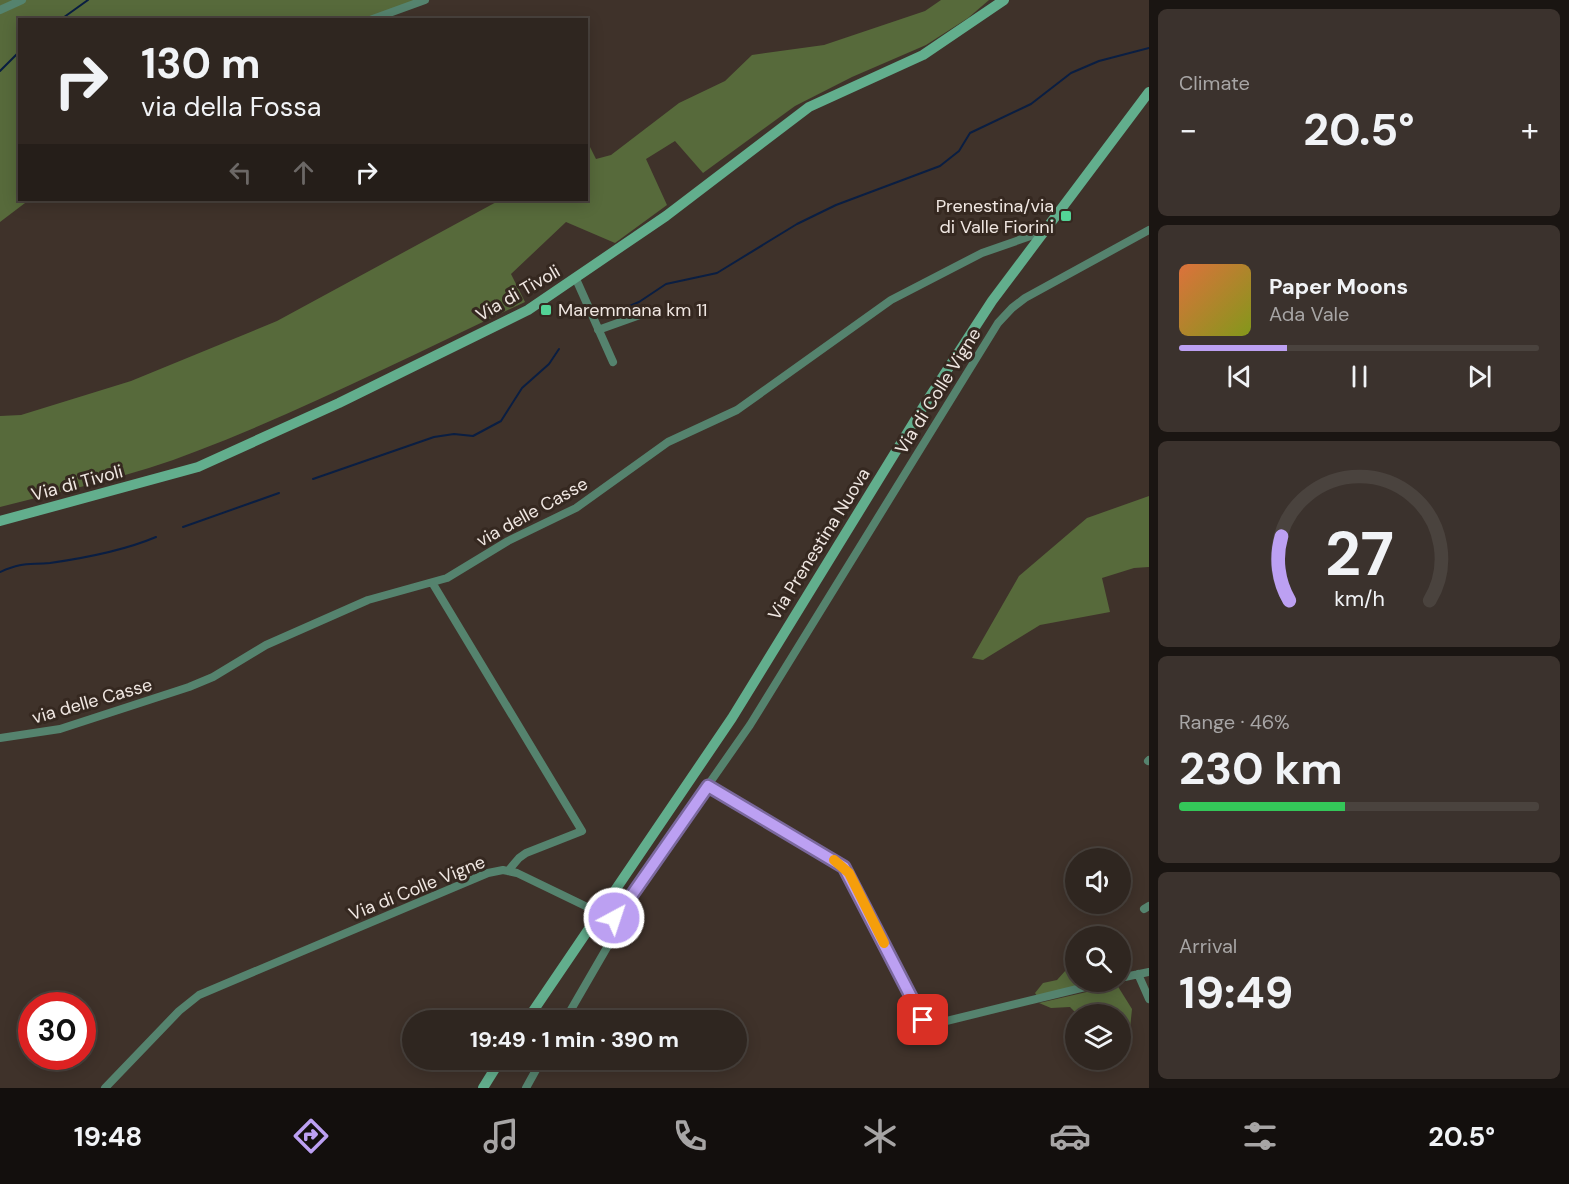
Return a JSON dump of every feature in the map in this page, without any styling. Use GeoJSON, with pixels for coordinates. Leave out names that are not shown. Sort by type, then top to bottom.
{"type":"FeatureCollection","features":[{"type":"Feature","properties":{"kind":"main road","name":"Via di Tivoli"},"geometry":{"type":"LineString","coordinates":[[0,521],[198,467],[339,403],[520,314],[576,279],[666,216],[809,107],[930,51],[1004,0]]}},
{"type":"Feature","properties":{"kind":"main road","name":"Via Prenestina Nuova"},"geometry":{"type":"LineString","coordinates":[[534,1010],[732,718],[931,395],[992,301],[1041,232],[1149,93]]}},
{"type":"Feature","properties":{"kind":"main road"},"geometry":{"type":"LineString","coordinates":[[483,1088],[494,1070]]}},
{"type":"Feature","properties":{"kind":"street"},"geometry":{"type":"LineString","coordinates":[[0,10],[22,0]]}},
{"type":"Feature","properties":{"kind":"street"},"geometry":{"type":"LineString","coordinates":[[376,18],[425,0]]}},
{"type":"Feature","properties":{"kind":"street","name":"Via di Colle Vigne"},"geometry":{"type":"LineString","coordinates":[[105,1088],[183,1006],[204,993],[488,873],[508,871],[611,918],[618,915],[750,725],[998,323],[1025,298],[1149,230]]}},
{"type":"Feature","properties":{"kind":"street","name":"via delle Casse"},"geometry":{"type":"LineString","coordinates":[[0,738],[60,729],[189,687],[213,677],[272,642],[368,600],[433,584],[459,572],[508,541],[576,508],[668,442],[732,413],[891,300],[982,253],[1041,232]]}},
{"type":"Feature","properties":{"kind":"street"},"geometry":{"type":"LineString","coordinates":[[576,279],[613,362]]}},
{"type":"Feature","properties":{"kind":"street"},"geometry":{"type":"LineString","coordinates":[[598,330],[640,315]]}},
{"type":"Feature","properties":{"kind":"street"},"geometry":{"type":"LineString","coordinates":[[433,584],[582,831],[526,853],[508,871]]}},
{"type":"Feature","properties":{"kind":"street"},"geometry":{"type":"LineString","coordinates":[[708,786],[844,867],[922,1018],[928,1024],[1065,992]]}},
{"type":"Feature","properties":{"kind":"street"},"geometry":{"type":"LineString","coordinates":[[571,1010],[609,945]]}},
{"type":"Feature","properties":{"kind":"street"},"geometry":{"type":"LineString","coordinates":[[1131,976],[1149,972]]}},
{"type":"Feature","properties":{"kind":"street"},"geometry":{"type":"LineString","coordinates":[[1138,974],[1149,999]]}},
{"type":"Feature","properties":{"kind":"street"},"geometry":{"type":"LineString","coordinates":[[526,1088],[536,1070]]}},
{"type":"Feature","properties":{"kind":"green space"},"geometry":{"type":"Polygon","coordinates":[[[0,0],[415,0],[377,18],[18,18],[18,201],[28,201],[0,222],[0,0]]]}},
{"type":"Feature","properties":{"kind":"green space"},"geometry":{"type":"Polygon","coordinates":[[[941,0],[989,0],[968,18],[926,45],[852,77],[795,106],[703,173],[675,141],[646,159],[667,205],[615,243],[566,222],[511,274],[525,302],[321,398],[197,451],[124,475],[0,507],[0,416],[21,415],[131,381],[277,321],[498,201],[588,201],[588,143],[596,159],[611,155],[679,103],[725,81],[752,55],[824,45],[925,11],[941,0]]]}},
{"type":"Feature","properties":{"kind":"green space"},"geometry":{"type":"Polygon","coordinates":[[[1149,496],[1149,567],[1134,568],[1102,578],[1110,612],[1040,625],[983,660],[972,658],[1019,576],[1087,518],[1149,496]]]}},
{"type":"Feature","properties":{"kind":"green space"},"geometry":{"type":"Polygon","coordinates":[[[1065,971],[1065,989],[1037,996],[1035,993],[1043,983],[1057,980],[1065,971]]]}},
{"type":"Feature","properties":{"kind":"green space"},"geometry":{"type":"Polygon","coordinates":[[[1087,992],[1121,992],[1129,1004],[1065,1004],[1065,1007],[1051,1008],[1039,1003],[1087,992]]]}},
{"type":"Feature","properties":{"kind":"waterway"},"geometry":{"type":"LineString","coordinates":[[63,18],[88,0]]}},
{"type":"Feature","properties":{"kind":"waterway"},"geometry":{"type":"LineString","coordinates":[[601,318],[639,302],[666,284],[717,273],[797,224],[836,205],[940,166],[959,151],[970,133],[1031,104],[1071,73],[1099,61],[1149,48]]}},
{"type":"Feature","properties":{"kind":"waterway"},"geometry":{"type":"LineString","coordinates":[[0,71],[18,53]]}},
{"type":"Feature","properties":{"kind":"waterway"},"geometry":{"type":"LineString","coordinates":[[313,479],[434,437],[454,434],[473,436],[501,421],[522,388],[549,364],[559,349]]}},
{"type":"Feature","properties":{"kind":"waterway"},"geometry":{"type":"LineString","coordinates":[[183,527],[279,493]]}},
{"type":"Feature","properties":{"kind":"waterway"},"geometry":{"type":"LineString","coordinates":[[0,572],[20,565],[50,563],[104,553],[156,537]]}},
{"type":"Feature","properties":{"kind":"slow traffic"},"geometry":{"type":"LineString","coordinates":[[834,860],[849,873],[884,943]]}},
{"type":"Feature","properties":{"kind":"place","name":"Prenestina/via di Valle Fiorini"},"geometry":{"type":"Point","coordinates":[1066,216]}},
{"type":"Feature","properties":{"kind":"place","name":"Maremmana km 11"},"geometry":{"type":"Point","coordinates":[546,310]}},
{"type":"Feature","properties":{"kind":"route"},"geometry":{"type":"LineString","coordinates":[[614,918],[708,786],[844,867],[923,1020]]}}]}
